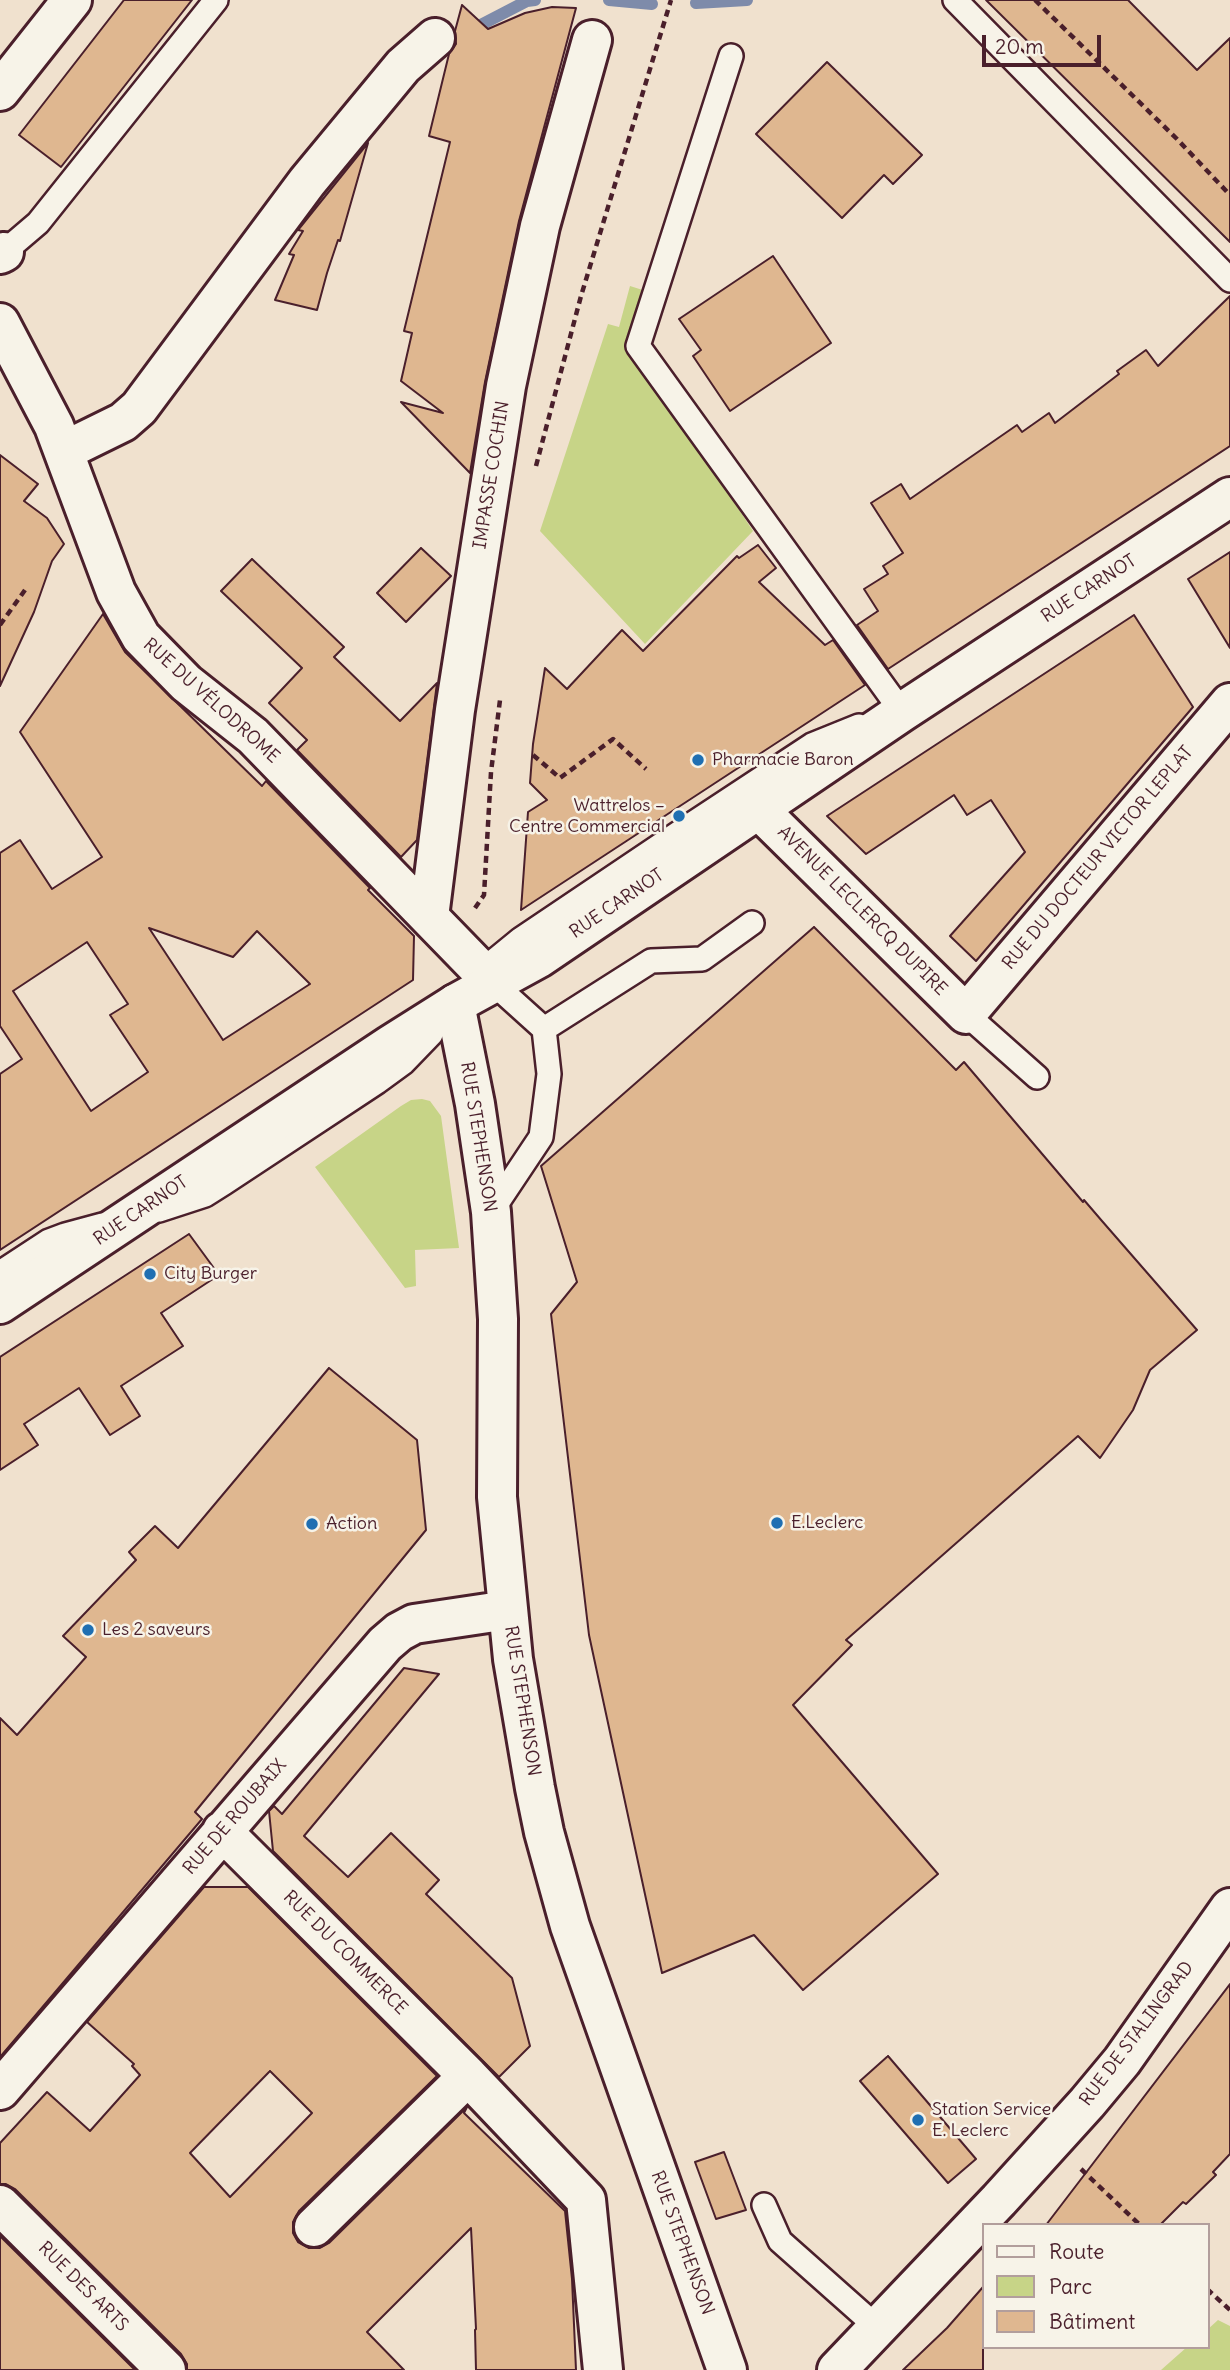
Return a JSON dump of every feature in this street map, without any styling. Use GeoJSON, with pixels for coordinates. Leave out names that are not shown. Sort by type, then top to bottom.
{"type":"FeatureCollection","features":[{"type":"Feature","properties":{"kind":"street"},"geometry":{"type":"LineString","coordinates":[[0,91],[54,6]]}},
{"type":"Feature","properties":{"kind":"street"},"geometry":{"type":"LineString","coordinates":[[64,451],[122,422],[139,408],[307,182],[403,66],[435,38]]}},
{"type":"Feature","properties":{"kind":"street","name":"IMPASSE COCHIN"},"geometry":{"type":"LineString","coordinates":[[429,917],[458,687],[506,386],[540,226],[592,40]]}},
{"type":"Feature","properties":{"kind":"street","name":"RUE DU VÉLODROME"},"geometry":{"type":"LineString","coordinates":[[0,323],[54,426],[116,592],[141,637],[186,683],[253,736],[488,978]]}},
{"type":"Feature","properties":{"kind":"street","name":"RUE CARNOT"},"geometry":{"type":"LineString","coordinates":[[0,1304],[454,1004],[488,978],[539,958],[902,712],[1230,497]]}},
{"type":"Feature","properties":{"kind":"street","name":"RUE DU DOCTEUR VICTOR LEPLAT"},"geometry":{"type":"LineString","coordinates":[[966,1014],[1230,703]]}},
{"type":"Feature","properties":{"kind":"street","name":"AVENUE LECLERCQ DUPIRE"},"geometry":{"type":"LineString","coordinates":[[758,809],[966,1014]]}},
{"type":"Feature","properties":{"kind":"street","name":"RUE STEPHENSON"},"geometry":{"type":"LineString","coordinates":[[454,1004],[480,1129],[491,1212],[498,1319],[497,1497],[513,1659],[544,1832],[590,1988],[727,2370]]}},
{"type":"Feature","properties":{"kind":"street","name":"RUE DE ROUBAIX"},"geometry":{"type":"LineString","coordinates":[[0,2090],[385,1644],[414,1624],[508,1610]]}},
{"type":"Feature","properties":{"kind":"street","name":"RUE DU COMMERCE"},"geometry":{"type":"LineString","coordinates":[[222,1831],[468,2076],[586,2200],[603,2370]]}},
{"type":"Feature","properties":{"kind":"street","name":"RUE DE STALINGRAD"},"geometry":{"type":"LineString","coordinates":[[837,2370],[1052,2143],[1122,2061],[1230,1908]]}},
{"type":"Feature","properties":{"kind":"street"},"geometry":{"type":"LineString","coordinates":[[314,2227],[468,2076]]}},
{"type":"Feature","properties":{"kind":"street","name":"RUE DES ARTS"},"geometry":{"type":"LineString","coordinates":[[0,2204],[166,2370]]}},
{"type":"Feature","properties":{"kind":"lane"},"geometry":{"type":"LineString","coordinates":[[2,253],[38,223],[216,0]]}},
{"type":"Feature","properties":{"kind":"lane"},"geometry":{"type":"LineString","coordinates":[[955,0],[1230,280]]}},
{"type":"Feature","properties":{"kind":"lane"},"geometry":{"type":"LineString","coordinates":[[491,1212],[541,1136],[549,1074],[544,1029],[488,978],[521,939],[812,745],[853,727],[902,712],[638,346],[731,56]]}},
{"type":"Feature","properties":{"kind":"lane"},"geometry":{"type":"LineString","coordinates":[[544,1029],[652,961],[702,959],[752,923]]}},
{"type":"Feature","properties":{"kind":"lane"},"geometry":{"type":"LineString","coordinates":[[966,1014],[1037,1077]]}},
{"type":"Feature","properties":{"kind":"lane"},"geometry":{"type":"LineString","coordinates":[[0,1273],[49,1241],[131,1218]]}},
{"type":"Feature","properties":{"kind":"lane"},"geometry":{"type":"LineString","coordinates":[[764,2205],[780,2241],[878,2328]]}},
{"type":"Feature","properties":{"kind":"path"},"geometry":{"type":"LineString","coordinates":[[536,469],[580,296],[671,0]]}},
{"type":"Feature","properties":{"kind":"path"},"geometry":{"type":"LineString","coordinates":[[1035,0],[1177,139],[1230,195]]}},
{"type":"Feature","properties":{"kind":"path"},"geometry":{"type":"LineString","coordinates":[[0,625],[25,590]]}},
{"type":"Feature","properties":{"kind":"path"},"geometry":{"type":"LineString","coordinates":[[484,895],[491,772],[501,693]]}},
{"type":"Feature","properties":{"kind":"path"},"geometry":{"type":"LineString","coordinates":[[533,755],[560,778],[613,738],[646,769]]}},
{"type":"Feature","properties":{"kind":"path"},"geometry":{"type":"LineString","coordinates":[[1052,2143],[1138,2223]]}},
{"type":"Feature","properties":{"kind":"path"},"geometry":{"type":"LineString","coordinates":[[1209,2291],[1230,2310]]}},
{"type":"Feature","properties":{"kind":"green space"},"geometry":{"type":"Polygon","coordinates":[[[630,286],[649,292],[632,346],[753,531],[645,644],[540,531],[608,324],[619,327],[630,286]]]}},
{"type":"Feature","properties":{"kind":"green space"},"geometry":{"type":"Polygon","coordinates":[[[411,1100],[430,1101],[441,1116],[459,1248],[415,1250],[416,1286],[405,1288],[315,1167],[401,1106],[411,1100]]]}},
{"type":"Feature","properties":{"kind":"green space"},"geometry":{"type":"Polygon","coordinates":[[[1218,2320],[1230,2326],[1230,2370],[1161,2370],[1185,2349],[1209,2349],[1209,2328],[1218,2320]]]}},
{"type":"Feature","properties":{"kind":"building"},"geometry":{"type":"Polygon","coordinates":[[[124,0],[192,0],[61,167],[19,135],[124,0]]]}},
{"type":"Feature","properties":{"kind":"building"},"geometry":{"type":"Polygon","coordinates":[[[986,0],[1128,0],[1197,70],[1230,38],[1230,242],[986,0]]]}},
{"type":"Feature","properties":{"kind":"building"},"geometry":{"type":"Polygon","coordinates":[[[462,5],[488,29],[525,13],[552,7],[576,8],[519,221],[485,382],[470,473],[401,402],[443,413],[401,381],[412,333],[404,331],[450,142],[429,136],[449,54],[456,44],[455,31],[462,5]]]}},
{"type":"Feature","properties":{"kind":"building"},"geometry":{"type":"Polygon","coordinates":[[[827,62],[922,155],[893,184],[884,175],[842,218],[756,134],[827,62]]]}},
{"type":"Feature","properties":{"kind":"building"},"geometry":{"type":"Polygon","coordinates":[[[368,143],[317,310],[275,300],[294,255],[289,254],[303,231],[298,230],[368,143]]]}},
{"type":"Feature","properties":{"kind":"building"},"geometry":{"type":"Polygon","coordinates":[[[773,256],[831,343],[730,411],[693,356],[701,350],[679,319],[773,256]]]}},
{"type":"Feature","properties":{"kind":"building"},"geometry":{"type":"Polygon","coordinates":[[[1230,296],[1230,446],[888,669],[857,625],[878,611],[864,589],[888,574],[883,566],[903,553],[871,503],[901,484],[910,499],[1017,425],[1022,432],[1049,413],[1055,423],[1146,350],[1158,366],[1230,296]]]}},
{"type":"Feature","properties":{"kind":"building"},"geometry":{"type":"Polygon","coordinates":[[[0,455],[38,484],[24,501],[47,518],[64,544],[52,561],[34,612],[0,686],[0,455]]]}},
{"type":"Feature","properties":{"kind":"building"},"geometry":{"type":"Polygon","coordinates":[[[758,545],[776,568],[759,582],[825,645],[833,640],[865,685],[521,910],[528,812],[547,800],[530,783],[545,668],[567,689],[622,630],[643,651],[737,556],[739,558],[758,545]]]}},
{"type":"Feature","properties":{"kind":"building"},"geometry":{"type":"Polygon","coordinates":[[[421,548],[451,576],[406,622],[377,593],[421,548]]]}},
{"type":"Feature","properties":{"kind":"building"},"geometry":{"type":"Polygon","coordinates":[[[1230,552],[1230,648],[1188,579],[1230,552]]]}},
{"type":"Feature","properties":{"kind":"building"},"geometry":{"type":"Polygon","coordinates":[[[252,559],[344,647],[334,657],[400,721],[437,683],[417,840],[401,857],[297,750],[307,740],[269,703],[302,668],[221,591],[252,559]]]}},
{"type":"Feature","properties":{"kind":"building"},"geometry":{"type":"Polygon","coordinates":[[[103,614],[125,652],[262,786],[266,781],[414,936],[413,980],[0,1250],[0,1074],[22,1059],[0,1026],[0,853],[20,840],[52,889],[102,857],[20,732],[103,614]],[[149,928],[223,1040],[310,984],[257,931],[233,957],[149,928]],[[87,942],[13,991],[91,1111],[148,1072],[110,1015],[128,1004],[87,942]]]}},
{"type":"Feature","properties":{"kind":"building"},"geometry":{"type":"Polygon","coordinates":[[[1134,615],[1193,707],[976,961],[950,936],[1025,852],[991,800],[967,815],[954,795],[866,854],[827,816],[1134,615]]]}},
{"type":"Feature","properties":{"kind":"building","name":"E.Leclerc"},"geometry":{"type":"Polygon","coordinates":[[[814,927],[956,1070],[964,1062],[1197,1330],[1150,1370],[1133,1410],[1100,1458],[1078,1436],[846,1640],[852,1645],[793,1705],[938,1874],[803,1990],[754,1935],[662,1973],[589,1635],[551,1314],[577,1282],[541,1166],[814,927]]]}},
{"type":"Feature","properties":{"kind":"building"},"geometry":{"type":"Polygon","coordinates":[[[189,1234],[219,1275],[161,1313],[183,1346],[121,1386],[140,1416],[110,1435],[79,1388],[24,1424],[38,1445],[0,1470],[0,1357],[189,1234]]]}},
{"type":"Feature","properties":{"kind":"building"},"geometry":{"type":"Polygon","coordinates":[[[329,1368],[417,1440],[426,1530],[195,1812],[202,1819],[0,2057],[0,1718],[17,1735],[86,1657],[63,1636],[136,1560],[129,1552],[155,1526],[178,1548],[329,1368]]]}},
{"type":"Feature","properties":{"kind":"building"},"geometry":{"type":"Polygon","coordinates":[[[404,1668],[439,1674],[304,1836],[348,1877],[391,1833],[439,1880],[426,1894],[512,1978],[530,2046],[499,2077],[273,1851],[269,1811],[274,1806],[282,1814],[404,1668]]]}},
{"type":"Feature","properties":{"kind":"building"},"geometry":{"type":"Polygon","coordinates":[[[204,1887],[248,1887],[437,2076],[299,2211],[293,2222],[293,2233],[298,2242],[309,2248],[320,2248],[329,2243],[467,2107],[464,2113],[565,2211],[572,2279],[576,2370],[476,2370],[471,2228],[367,2332],[404,2370],[187,2370],[187,2364],[181,2354],[15,2189],[0,2184],[0,2143],[47,2092],[90,2131],[140,2075],[132,2066],[134,2064],[87,2022],[204,1887]],[[270,2071],[190,2153],[230,2197],[312,2113],[270,2071]]]}},
{"type":"Feature","properties":{"kind":"building"},"geometry":{"type":"Polygon","coordinates":[[[1230,1984],[1230,2154],[1213,2172],[1216,2175],[1162,2223],[1048,2223],[1230,1984]]]}},
{"type":"Feature","properties":{"kind":"building","name":"Station Service E. Leclerc"},"geometry":{"type":"Polygon","coordinates":[[[888,2056],[976,2159],[948,2183],[860,2081],[888,2056]]]}},
{"type":"Feature","properties":{"kind":"building"},"geometry":{"type":"Polygon","coordinates":[[[724,2152],[746,2210],[716,2219],[695,2162],[724,2152]]]}},
{"type":"Feature","properties":{"kind":"building"},"geometry":{"type":"Polygon","coordinates":[[[0,2236],[135,2370],[0,2370],[0,2236]]]}},
{"type":"Feature","properties":{"kind":"building"},"geometry":{"type":"Polygon","coordinates":[[[982,2288],[983,2370],[903,2370],[947,2328],[982,2288]]]}},
{"type":"Feature","properties":{"kind":"waterway"},"geometry":{"type":"LineString","coordinates":[[469,31],[527,1],[535,0]]}},
{"type":"Feature","properties":{"kind":"waterway"},"geometry":{"type":"LineString","coordinates":[[609,0],[652,4]]}},
{"type":"Feature","properties":{"kind":"waterway"},"geometry":{"type":"LineString","coordinates":[[696,3],[747,0]]}},
{"type":"Feature","properties":{"kind":"place","name":"Pharmacie Baron"},"geometry":{"type":"Point","coordinates":[698,760]}},
{"type":"Feature","properties":{"kind":"place","name":"Wattrelos – Centre Commercial"},"geometry":{"type":"Point","coordinates":[679,816]}},
{"type":"Feature","properties":{"kind":"place","name":"City Burger"},"geometry":{"type":"Point","coordinates":[150,1274]}},
{"type":"Feature","properties":{"kind":"place","name":"E.Leclerc"},"geometry":{"type":"Point","coordinates":[777,1523]}},
{"type":"Feature","properties":{"kind":"place","name":"Action"},"geometry":{"type":"Point","coordinates":[312,1524]}},
{"type":"Feature","properties":{"kind":"place","name":"Les 2 saveurs"},"geometry":{"type":"Point","coordinates":[88,1630]}},
{"type":"Feature","properties":{"kind":"place","name":"Station Service E. Leclerc"},"geometry":{"type":"Point","coordinates":[918,2120]}}]}
